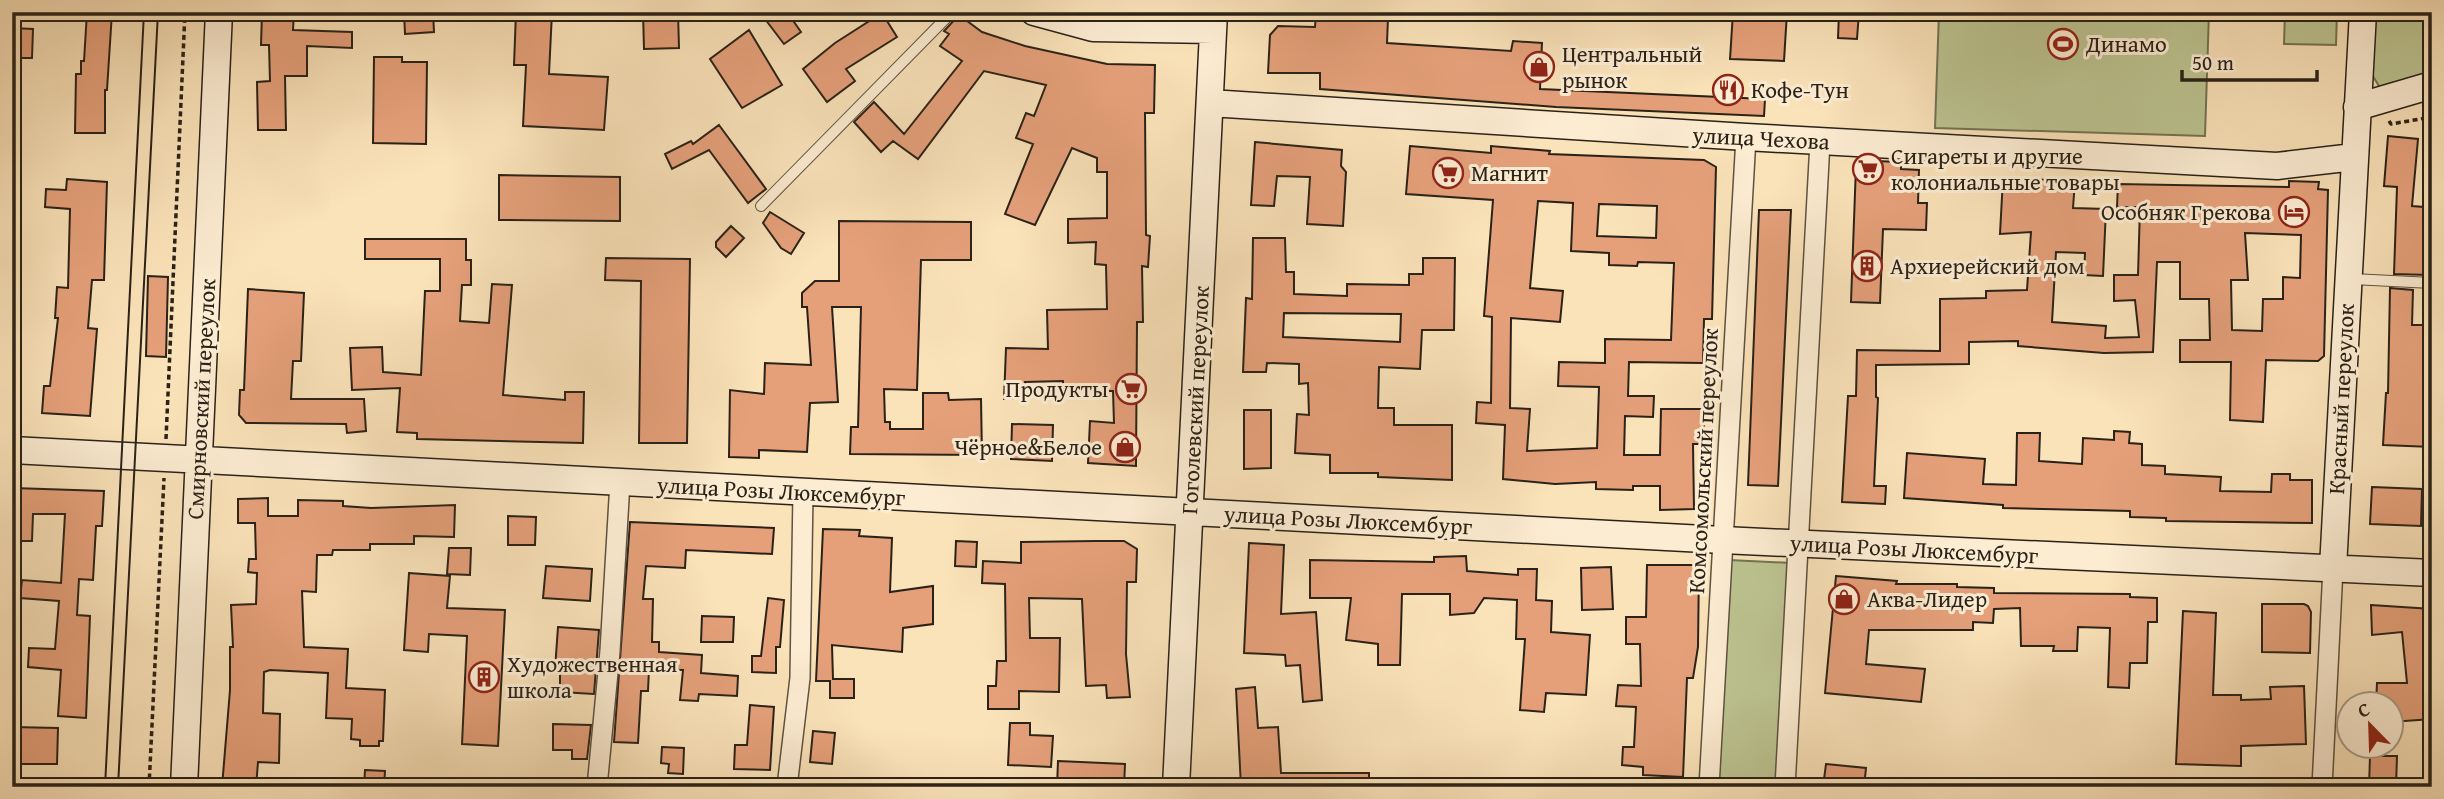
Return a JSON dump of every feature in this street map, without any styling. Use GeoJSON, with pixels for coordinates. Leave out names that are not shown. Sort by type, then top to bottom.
{"type":"FeatureCollection","features":[{"type":"Feature","properties":{"kind":"main road","name":"Смирновский переулок"},"geometry":{"type":"LineString","coordinates":[[184,787],[219,12]]}},
{"type":"Feature","properties":{"kind":"main road"},"geometry":{"type":"LineString","coordinates":[[1034,12],[1093,28],[1214,21]]}},
{"type":"Feature","properties":{"kind":"main road","name":"Красный переулок"},"geometry":{"type":"LineString","coordinates":[[2333,568],[2363,12]]}},
{"type":"Feature","properties":{"kind":"main road","name":"Гоголевский переулок"},"geometry":{"type":"LineString","coordinates":[[1176,787],[1214,21]]}},
{"type":"Feature","properties":{"kind":"main road"},"geometry":{"type":"LineString","coordinates":[[2357,107],[2432,85]]}},
{"type":"Feature","properties":{"kind":"main road","name":"улица Чехова"},"geometry":{"type":"LineString","coordinates":[[1210,103],[1820,142],[2277,166],[2354,156]]}},
{"type":"Feature","properties":{"kind":"main road","name":"улица Розы Люксембург"},"geometry":{"type":"LineString","coordinates":[[12,450],[1723,540],[2432,573]]}},
{"type":"Feature","properties":{"kind":"street","name":"Комсомольский переулок"},"geometry":{"type":"LineString","coordinates":[[1709,787],[1746,137]]}},
{"type":"Feature","properties":{"kind":"street"},"geometry":{"type":"LineString","coordinates":[[1785,787],[1820,142]]}},
{"type":"Feature","properties":{"kind":"street"},"geometry":{"type":"LineString","coordinates":[[597,787],[610,651],[620,482]]}},
{"type":"Feature","properties":{"kind":"street"},"geometry":{"type":"LineString","coordinates":[[787,787],[800,678],[803,493]]}},
{"type":"Feature","properties":{"kind":"street","name":"Красный переулок"},"geometry":{"type":"LineString","coordinates":[[2322,787],[2333,568]]}},
{"type":"Feature","properties":{"kind":"lane"},"geometry":{"type":"LineString","coordinates":[[761,206],[952,12]]}},
{"type":"Feature","properties":{"kind":"lane"},"geometry":{"type":"LineString","coordinates":[[2347,278],[2432,283]]}},
{"type":"Feature","properties":{"kind":"path"},"geometry":{"type":"LineString","coordinates":[[149,787],[185,12]]}},
{"type":"Feature","properties":{"kind":"green space"},"geometry":{"type":"Polygon","coordinates":[[[1939,12],[2209,12],[2205,136],[1935,128],[1939,12]]]}},
{"type":"Feature","properties":{"kind":"green space"},"geometry":{"type":"Polygon","coordinates":[[[2285,12],[2337,12],[2336,45],[2284,44],[2285,12]]]}},
{"type":"Feature","properties":{"kind":"green space"},"geometry":{"type":"Polygon","coordinates":[[[2374,12],[2432,12],[2432,79],[2390,87],[2379,86],[2371,73],[2374,12]]]}},
{"type":"Feature","properties":{"kind":"green space"},"geometry":{"type":"Polygon","coordinates":[[[1729,560],[1791,563],[1778,787],[1716,787],[1729,560]]]}},
{"type":"Feature","properties":{"kind":"building"},"geometry":{"type":"Polygon","coordinates":[[[87,12],[112,12],[105,90],[105,133],[75,133],[76,74],[81,74],[81,61],[84,61],[87,12]]]}},
{"type":"Feature","properties":{"kind":"building"},"geometry":{"type":"Polygon","coordinates":[[[262,12],[294,12],[293,30],[352,32],[352,48],[307,46],[307,76],[285,76],[286,130],[258,130],[257,82],[270,81],[269,45],[261,45],[262,12]]]}},
{"type":"Feature","properties":{"kind":"building"},"geometry":{"type":"Polygon","coordinates":[[[404,12],[433,12],[434,32],[405,34],[404,12]]]}},
{"type":"Feature","properties":{"kind":"building"},"geometry":{"type":"Polygon","coordinates":[[[516,12],[552,12],[549,74],[608,77],[604,130],[523,126],[526,65],[514,65],[516,12]]]}},
{"type":"Feature","properties":{"kind":"building"},"geometry":{"type":"Polygon","coordinates":[[[643,12],[678,12],[679,48],[644,49],[643,12]]]}},
{"type":"Feature","properties":{"kind":"building"},"geometry":{"type":"Polygon","coordinates":[[[774,12],[787,12],[801,32],[784,44],[765,19],[774,12]]]}},
{"type":"Feature","properties":{"kind":"building"},"geometry":{"type":"Polygon","coordinates":[[[1316,12],[1346,12],[1346,19],[1388,18],[1387,43],[1511,51],[1513,41],[1542,43],[1540,89],[1765,99],[1764,116],[1556,107],[1320,89],[1320,73],[1268,73],[1270,35],[1278,26],[1315,27],[1316,12]]]}},
{"type":"Feature","properties":{"kind":"building"},"geometry":{"type":"Polygon","coordinates":[[[1733,12],[1787,12],[1784,61],[1730,59],[1733,12]]]}},
{"type":"Feature","properties":{"kind":"building"},"geometry":{"type":"Polygon","coordinates":[[[1839,12],[1859,12],[1857,39],[1838,38],[1839,12]]]}},
{"type":"Feature","properties":{"kind":"building"},"geometry":{"type":"Polygon","coordinates":[[[882,13],[897,37],[846,69],[855,81],[827,102],[803,69],[835,43],[882,13]]]}},
{"type":"Feature","properties":{"kind":"building"},"geometry":{"type":"Polygon","coordinates":[[[959,15],[982,32],[1025,46],[1107,64],[1155,65],[1154,113],[1145,113],[1146,235],[1150,236],[1148,267],[1142,266],[1143,322],[1137,322],[1136,466],[1088,463],[1090,421],[1114,423],[1113,391],[1063,391],[1063,381],[1025,382],[1025,399],[1004,399],[1006,348],[1048,349],[1047,310],[1107,309],[1106,265],[1095,264],[1096,242],[1068,243],[1068,219],[1107,218],[1107,172],[1097,172],[1097,158],[1072,148],[1035,225],[1005,214],[1033,144],[1016,138],[1026,113],[1034,116],[1046,85],[984,71],[918,159],[893,141],[881,152],[854,122],[874,102],[904,134],[962,61],[940,46],[949,34],[944,31],[959,15]]]}},
{"type":"Feature","properties":{"kind":"building"},"geometry":{"type":"Polygon","coordinates":[[[12,28],[33,29],[32,58],[12,58],[12,28]]]}},
{"type":"Feature","properties":{"kind":"building"},"geometry":{"type":"Polygon","coordinates":[[[749,30],[782,85],[742,108],[710,59],[749,30]]]}},
{"type":"Feature","properties":{"kind":"building"},"geometry":{"type":"Polygon","coordinates":[[[374,57],[402,57],[402,62],[427,62],[426,144],[373,143],[374,57]]]}},
{"type":"Feature","properties":{"kind":"building"},"geometry":{"type":"Polygon","coordinates":[[[719,125],[766,189],[748,203],[709,150],[672,169],[665,154],[691,141],[693,144],[719,125]]]}},
{"type":"Feature","properties":{"kind":"building"},"geometry":{"type":"Polygon","coordinates":[[[2388,136],[2418,139],[2412,206],[2424,207],[2424,249],[2430,249],[2429,275],[2394,274],[2397,187],[2384,186],[2388,136]]]}},
{"type":"Feature","properties":{"kind":"building"},"geometry":{"type":"Polygon","coordinates":[[[1255,142],[1342,150],[1341,166],[1346,172],[1343,226],[1307,224],[1310,177],[1277,176],[1274,206],[1251,205],[1255,142]]]}},
{"type":"Feature","properties":{"kind":"building"},"geometry":{"type":"Polygon","coordinates":[[[1410,146],[1491,153],[1491,146],[1550,151],[1549,154],[1704,160],[1716,167],[1712,319],[1704,319],[1703,363],[1629,362],[1628,396],[1654,396],[1653,417],[1625,416],[1624,455],[1660,455],[1661,409],[1704,409],[1704,444],[1693,444],[1694,509],[1660,510],[1660,486],[1633,486],[1633,490],[1596,489],[1596,482],[1555,484],[1503,479],[1505,425],[1476,423],[1477,402],[1491,403],[1492,317],[1484,316],[1493,200],[1406,194],[1410,146]],[[1538,201],[1530,288],[1563,291],[1560,322],[1511,318],[1510,408],[1530,409],[1527,451],[1597,448],[1599,387],[1558,386],[1559,362],[1605,363],[1605,339],[1671,340],[1674,263],[1638,262],[1637,266],[1609,265],[1609,253],[1571,251],[1573,203],[1538,201]],[[1599,204],[1597,236],[1656,238],[1657,206],[1599,204]]]}},
{"type":"Feature","properties":{"kind":"building","name":"Архиерейский дом"},"geometry":{"type":"Polygon","coordinates":[[[1875,161],[1901,162],[1901,169],[1919,170],[1918,203],[1927,203],[1926,230],[1883,229],[1880,303],[1851,302],[1856,166],[1875,167],[1875,161]]]}},
{"type":"Feature","properties":{"kind":"building"},"geometry":{"type":"Polygon","coordinates":[[[499,175],[620,177],[620,221],[499,220],[499,175]]]}},
{"type":"Feature","properties":{"kind":"building"},"geometry":{"type":"Polygon","coordinates":[[[2003,178],[2075,181],[2073,208],[2106,209],[2103,276],[2084,275],[2085,253],[2056,252],[2052,322],[2106,326],[2105,338],[2139,337],[2135,300],[2114,301],[2114,275],[2138,275],[2140,207],[2117,207],[2118,184],[2289,187],[2289,181],[2319,182],[2318,189],[2328,190],[2324,356],[2318,361],[2266,360],[2263,422],[2230,420],[2231,362],[2180,362],[2180,340],[2210,340],[2209,299],[2180,299],[2180,262],[2157,262],[2153,352],[2104,353],[2018,346],[2018,341],[1969,342],[1969,364],[1876,365],[1878,398],[1874,486],[1886,486],[1885,504],[1842,502],[1848,396],[1856,396],[1857,350],[1940,351],[1940,299],[1986,298],[1986,291],[2027,290],[2031,232],[2000,234],[2003,178]],[[2245,233],[2248,280],[2231,280],[2232,330],[2262,331],[2263,299],[2283,299],[2283,277],[2300,278],[2301,235],[2245,233]]]}},
{"type":"Feature","properties":{"kind":"building"},"geometry":{"type":"Polygon","coordinates":[[[67,179],[107,182],[104,280],[92,280],[88,328],[97,329],[90,416],[42,413],[44,386],[50,386],[58,318],[55,318],[57,287],[68,288],[70,209],[45,207],[46,189],[66,190],[67,179]]]}},
{"type":"Feature","properties":{"kind":"building"},"geometry":{"type":"Polygon","coordinates":[[[1759,210],[1791,210],[1778,486],[1748,485],[1759,210]]]}},
{"type":"Feature","properties":{"kind":"building"},"geometry":{"type":"Polygon","coordinates":[[[770,212],[804,233],[791,254],[781,248],[763,223],[770,212]]]}},
{"type":"Feature","properties":{"kind":"building"},"geometry":{"type":"Polygon","coordinates":[[[839,221],[971,222],[971,260],[921,260],[917,390],[884,389],[885,422],[890,422],[890,429],[923,429],[923,393],[948,393],[949,400],[981,399],[982,455],[850,454],[851,427],[858,427],[861,307],[832,307],[838,402],[810,403],[807,452],[759,450],[759,458],[729,457],[730,390],[764,394],[765,363],[811,365],[807,307],[802,307],[802,293],[815,281],[839,281],[839,221]]]}},
{"type":"Feature","properties":{"kind":"building"},"geometry":{"type":"Polygon","coordinates":[[[731,226],[744,238],[726,257],[716,247],[716,242],[731,226]]]}},
{"type":"Feature","properties":{"kind":"building"},"geometry":{"type":"Polygon","coordinates":[[[1253,238],[1285,238],[1286,272],[1294,272],[1294,294],[1347,296],[1347,284],[1409,285],[1409,274],[1423,274],[1423,258],[1455,258],[1454,330],[1422,330],[1420,369],[1379,367],[1378,408],[1394,408],[1394,425],[1452,425],[1452,480],[1378,477],[1378,473],[1330,473],[1330,455],[1295,453],[1297,414],[1309,415],[1308,383],[1299,384],[1299,364],[1267,363],[1266,372],[1243,372],[1246,298],[1252,299],[1253,238]],[[1284,313],[1283,337],[1400,342],[1401,314],[1284,313]]]}},
{"type":"Feature","properties":{"kind":"building"},"geometry":{"type":"Polygon","coordinates":[[[365,239],[466,239],[466,260],[471,260],[471,285],[462,285],[460,321],[489,323],[492,284],[512,285],[503,395],[565,400],[565,392],[584,392],[583,443],[417,439],[417,433],[397,432],[400,388],[352,390],[350,348],[382,347],[383,372],[421,375],[425,291],[440,291],[440,259],[365,259],[365,239]]]}},
{"type":"Feature","properties":{"kind":"building"},"geometry":{"type":"Polygon","coordinates":[[[606,258],[690,259],[687,443],[639,443],[641,281],[605,280],[606,258]]]}},
{"type":"Feature","properties":{"kind":"building"},"geometry":{"type":"Polygon","coordinates":[[[148,276],[168,277],[166,357],[146,356],[148,276]]]}},
{"type":"Feature","properties":{"kind":"building"},"geometry":{"type":"Polygon","coordinates":[[[2390,288],[2413,290],[2412,325],[2429,325],[2427,368],[2432,368],[2432,447],[2383,445],[2388,393],[2390,288]]]}},
{"type":"Feature","properties":{"kind":"building"},"geometry":{"type":"Polygon","coordinates":[[[248,289],[304,293],[301,361],[293,361],[291,399],[364,399],[366,431],[347,433],[346,424],[246,423],[239,415],[240,390],[244,390],[248,289]]]}},
{"type":"Feature","properties":{"kind":"building"},"geometry":{"type":"Polygon","coordinates":[[[1244,410],[1271,410],[1271,468],[1244,469],[1244,410]]]}},
{"type":"Feature","properties":{"kind":"building"},"geometry":{"type":"Polygon","coordinates":[[[1012,424],[1053,425],[1052,461],[1011,459],[1012,424]]]}},
{"type":"Feature","properties":{"kind":"building"},"geometry":{"type":"Polygon","coordinates":[[[2114,431],[2130,432],[2129,443],[2142,444],[2142,465],[2165,466],[2165,474],[2221,477],[2220,491],[2271,492],[2272,474],[2290,474],[2290,480],[2312,480],[2312,523],[2166,521],[2166,518],[2130,517],[2130,511],[2003,508],[2003,505],[1904,498],[1907,453],[1985,459],[1983,484],[2016,485],[2017,433],[2040,433],[2039,461],[2082,464],[2083,438],[2114,440],[2114,431]]]}},
{"type":"Feature","properties":{"kind":"building"},"geometry":{"type":"Polygon","coordinates":[[[2372,487],[2422,489],[2421,526],[2370,524],[2372,487]]]}},
{"type":"Feature","properties":{"kind":"building"},"geometry":{"type":"Polygon","coordinates":[[[13,488],[104,491],[102,526],[96,526],[93,580],[79,579],[77,615],[90,616],[86,718],[58,716],[61,670],[28,667],[29,648],[55,649],[59,601],[20,598],[22,580],[61,583],[65,514],[33,514],[32,541],[12,541],[13,488]]]}},
{"type":"Feature","properties":{"kind":"building"},"geometry":{"type":"Polygon","coordinates":[[[268,498],[268,516],[298,516],[298,500],[343,501],[343,506],[371,508],[455,505],[454,537],[414,536],[414,544],[370,544],[370,550],[333,550],[332,555],[317,555],[316,592],[302,591],[304,647],[348,649],[346,688],[385,690],[383,741],[379,741],[379,746],[360,746],[360,740],[351,739],[352,719],[326,718],[328,673],[270,670],[264,672],[263,713],[280,714],[279,763],[258,762],[256,787],[222,787],[230,690],[230,647],[233,647],[231,605],[256,604],[257,573],[248,572],[249,559],[256,559],[255,523],[238,523],[238,499],[268,498]]]}},
{"type":"Feature","properties":{"kind":"building"},"geometry":{"type":"Polygon","coordinates":[[[508,516],[536,517],[535,545],[508,545],[508,516]]]}},
{"type":"Feature","properties":{"kind":"building"},"geometry":{"type":"Polygon","coordinates":[[[630,522],[774,528],[772,554],[686,550],[685,568],[646,566],[643,599],[653,599],[652,642],[659,642],[659,652],[702,655],[701,673],[738,676],[737,696],[699,694],[698,701],[680,700],[683,670],[649,669],[648,691],[641,691],[638,743],[614,742],[630,522]]]}},
{"type":"Feature","properties":{"kind":"building"},"geometry":{"type":"Polygon","coordinates":[[[823,529],[860,530],[859,536],[892,538],[890,592],[933,586],[933,624],[903,628],[902,652],[832,645],[833,679],[854,679],[854,698],[830,698],[830,681],[816,681],[823,529]]]}},
{"type":"Feature","properties":{"kind":"building"},"geometry":{"type":"Polygon","coordinates":[[[956,541],[977,542],[976,567],[955,566],[956,541]]]}},
{"type":"Feature","properties":{"kind":"building"},"geometry":{"type":"Polygon","coordinates":[[[1124,541],[1137,549],[1136,582],[1127,582],[1126,654],[1130,697],[1107,698],[1106,685],[1086,686],[1082,599],[1029,598],[1030,638],[1060,638],[1059,692],[1019,691],[1019,709],[988,709],[988,686],[996,686],[997,661],[1006,661],[1005,584],[982,583],[983,561],[1021,563],[1021,542],[1124,541]]]}},
{"type":"Feature","properties":{"kind":"building"},"geometry":{"type":"Polygon","coordinates":[[[1249,543],[1284,545],[1281,614],[1316,612],[1322,700],[1303,702],[1300,665],[1286,666],[1285,655],[1244,653],[1249,543]]]}},
{"type":"Feature","properties":{"kind":"building"},"geometry":{"type":"Polygon","coordinates":[[[449,548],[471,548],[470,575],[447,574],[449,548]]]}},
{"type":"Feature","properties":{"kind":"building"},"geometry":{"type":"Polygon","coordinates":[[[1466,556],[1467,571],[1518,575],[1518,569],[1537,569],[1536,600],[1552,601],[1551,632],[1590,635],[1586,695],[1546,693],[1544,712],[1520,710],[1525,639],[1516,639],[1517,600],[1484,598],[1474,613],[1450,615],[1450,594],[1402,594],[1400,665],[1378,665],[1378,644],[1346,640],[1351,598],[1310,598],[1310,560],[1434,562],[1434,557],[1466,556]]]}},
{"type":"Feature","properties":{"kind":"building"},"geometry":{"type":"Polygon","coordinates":[[[1647,565],[1699,565],[1698,647],[1693,678],[1687,678],[1683,777],[1643,775],[1643,767],[1622,765],[1623,747],[1634,747],[1636,707],[1616,706],[1618,685],[1641,686],[1640,644],[1626,644],[1626,617],[1646,617],[1647,565]]]}},
{"type":"Feature","properties":{"kind":"building"},"geometry":{"type":"Polygon","coordinates":[[[546,566],[592,569],[590,601],[543,598],[546,566]]]}},
{"type":"Feature","properties":{"kind":"building"},"geometry":{"type":"Polygon","coordinates":[[[1611,567],[1613,609],[1582,610],[1581,568],[1611,567]]]}},
{"type":"Feature","properties":{"kind":"building"},"geometry":{"type":"Polygon","coordinates":[[[409,573],[450,576],[447,608],[505,610],[498,746],[462,744],[467,636],[429,634],[428,652],[404,650],[409,573]]]}},
{"type":"Feature","properties":{"kind":"building"},"geometry":{"type":"Polygon","coordinates":[[[1836,576],[1897,581],[1896,584],[1957,584],[1957,587],[1994,588],[1994,593],[2130,594],[2130,597],[2157,598],[2157,622],[2148,622],[2147,663],[2130,663],[2129,688],[2108,687],[2110,628],[2078,627],[2077,651],[2053,651],[2054,646],[2021,646],[2020,608],[1994,609],[1993,623],[1973,622],[1973,630],[1869,630],[1866,664],[1925,669],[1921,702],[1825,693],[1836,576]]]}},
{"type":"Feature","properties":{"kind":"building"},"geometry":{"type":"Polygon","coordinates":[[[768,598],[784,600],[780,647],[776,647],[776,673],[752,672],[752,656],[761,656],[768,598]]]}},
{"type":"Feature","properties":{"kind":"building"},"geometry":{"type":"Polygon","coordinates":[[[2262,604],[2308,606],[2311,612],[2310,653],[2262,652],[2262,604]]]}},
{"type":"Feature","properties":{"kind":"building"},"geometry":{"type":"Polygon","coordinates":[[[2371,605],[2432,609],[2432,649],[2423,649],[2425,689],[2432,689],[2432,719],[2406,721],[2406,690],[2377,690],[2377,683],[2407,683],[2402,632],[2372,635],[2371,605]]]}},
{"type":"Feature","properties":{"kind":"building"},"geometry":{"type":"Polygon","coordinates":[[[2183,611],[2216,613],[2213,695],[2241,695],[2241,700],[2271,699],[2270,687],[2304,686],[2306,744],[2241,746],[2241,766],[2176,764],[2183,611]]]}},
{"type":"Feature","properties":{"kind":"building"},"geometry":{"type":"Polygon","coordinates":[[[702,616],[734,617],[733,642],[701,642],[702,616]]]}},
{"type":"Feature","properties":{"kind":"building"},"geometry":{"type":"Polygon","coordinates":[[[558,627],[599,630],[594,694],[560,692],[560,669],[555,669],[558,627]]]}},
{"type":"Feature","properties":{"kind":"building"},"geometry":{"type":"Polygon","coordinates":[[[1255,687],[1258,728],[1278,727],[1281,773],[1369,773],[1369,787],[1241,787],[1236,689],[1255,687]]]}},
{"type":"Feature","properties":{"kind":"building"},"geometry":{"type":"Polygon","coordinates":[[[750,705],[774,707],[770,770],[734,769],[735,745],[747,745],[750,705]]]}},
{"type":"Feature","properties":{"kind":"building"},"geometry":{"type":"Polygon","coordinates":[[[1010,723],[1030,723],[1030,735],[1053,736],[1051,767],[1008,765],[1010,723]]]}},
{"type":"Feature","properties":{"kind":"building"},"geometry":{"type":"Polygon","coordinates":[[[553,724],[591,725],[587,759],[572,759],[572,750],[553,750],[553,724]]]}},
{"type":"Feature","properties":{"kind":"building"},"geometry":{"type":"Polygon","coordinates":[[[12,727],[58,728],[57,764],[12,764],[12,727]]]}},
{"type":"Feature","properties":{"kind":"building"},"geometry":{"type":"Polygon","coordinates":[[[813,731],[835,733],[832,764],[810,762],[813,731]]]}},
{"type":"Feature","properties":{"kind":"building"},"geometry":{"type":"Polygon","coordinates":[[[662,747],[684,748],[683,774],[668,773],[669,764],[661,763],[662,747]]]}},
{"type":"Feature","properties":{"kind":"building"},"geometry":{"type":"Polygon","coordinates":[[[2370,760],[2397,760],[2396,787],[2369,787],[2370,760]]]}},
{"type":"Feature","properties":{"kind":"building"},"geometry":{"type":"Polygon","coordinates":[[[1058,761],[1125,764],[1124,787],[1057,787],[1058,761]]]}},
{"type":"Feature","properties":{"kind":"building"},"geometry":{"type":"Polygon","coordinates":[[[1826,764],[1866,768],[1864,787],[1823,787],[1826,764]]]}},
{"type":"Feature","properties":{"kind":"building"},"geometry":{"type":"Polygon","coordinates":[[[365,770],[385,771],[384,787],[364,787],[365,770]]]}},
{"type":"Feature","properties":{"kind":"tram line"},"geometry":{"type":"LineString","coordinates":[[105,787],[144,12]]}},
{"type":"Feature","properties":{"kind":"tram line"},"geometry":{"type":"LineString","coordinates":[[118,787],[158,12]]}},
{"type":"Feature","properties":{"kind":"place","name":"Динамо"},"geometry":{"type":"Point","coordinates":[2063,44]}},
{"type":"Feature","properties":{"kind":"place","name":"Центральный рынок"},"geometry":{"type":"Point","coordinates":[1539,67]}},
{"type":"Feature","properties":{"kind":"place","name":"Кофе-Тун"},"geometry":{"type":"Point","coordinates":[1728,90]}},
{"type":"Feature","properties":{"kind":"place","name":"Сигареты и другие колониальные товары"},"geometry":{"type":"Point","coordinates":[1868,169]}},
{"type":"Feature","properties":{"kind":"place","name":"Магнит"},"geometry":{"type":"Point","coordinates":[1448,173]}},
{"type":"Feature","properties":{"kind":"place","name":"Особняк Грекова"},"geometry":{"type":"Point","coordinates":[2294,212]}},
{"type":"Feature","properties":{"kind":"place","name":"Архиерейский дом"},"geometry":{"type":"Point","coordinates":[1867,266]}},
{"type":"Feature","properties":{"kind":"place","name":"Продукты"},"geometry":{"type":"Point","coordinates":[1131,389]}},
{"type":"Feature","properties":{"kind":"place","name":"Чёрное&Белое"},"geometry":{"type":"Point","coordinates":[1125,447]}},
{"type":"Feature","properties":{"kind":"place","name":"Аква-Лидер"},"geometry":{"type":"Point","coordinates":[1844,599]}},
{"type":"Feature","properties":{"kind":"place","name":"Художественная школа"},"geometry":{"type":"Point","coordinates":[484,677]}}]}
